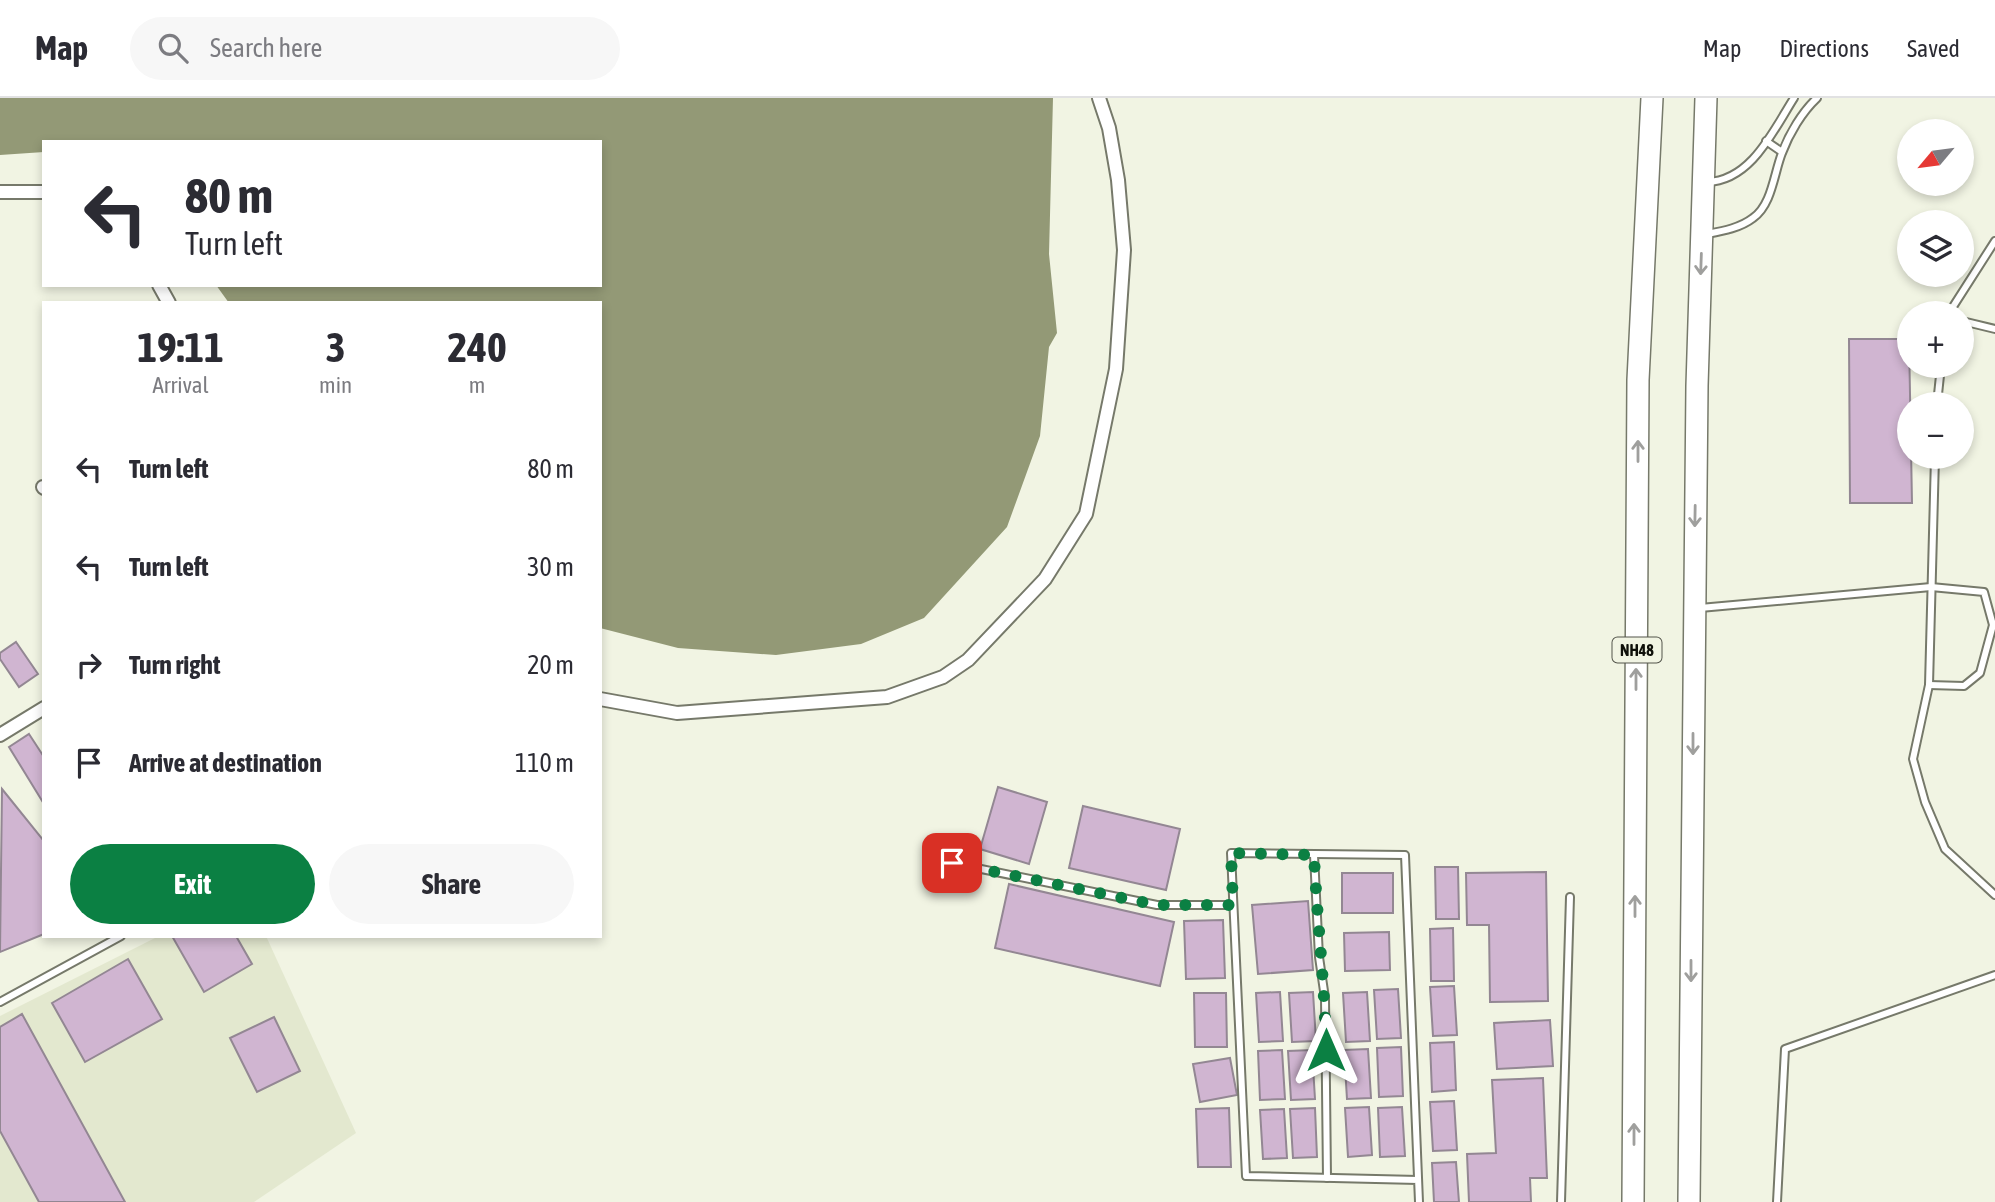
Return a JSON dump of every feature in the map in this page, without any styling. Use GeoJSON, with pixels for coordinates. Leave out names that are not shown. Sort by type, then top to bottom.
{"type":"FeatureCollection","features":[{"type":"Feature","properties":{"kind":"highway","name":"NH48"},"geometry":{"type":"LineString","coordinates":[[1633,1202],[1638,380],[1652,98]]}},
{"type":"Feature","properties":{"kind":"highway"},"geometry":{"type":"LineString","coordinates":[[1689,1202],[1695,608],[1706,98]]}},
{"type":"Feature","properties":{"kind":"street"},"geometry":{"type":"LineString","coordinates":[[602,699],[677,713],[887,697],[943,677],[968,660],[1045,579],[1086,514],[1116,369],[1124,250],[1118,180],[1109,128],[1099,98]]}},
{"type":"Feature","properties":{"kind":"street"},"geometry":{"type":"LineString","coordinates":[[0,192],[42,192]]}},
{"type":"Feature","properties":{"kind":"street"},"geometry":{"type":"LineString","coordinates":[[0,736],[42,709]]}},
{"type":"Feature","properties":{"kind":"lane"},"geometry":{"type":"LineString","coordinates":[[1703,182],[1722,182],[1735,176],[1766,141],[1794,98]]}},
{"type":"Feature","properties":{"kind":"lane"},"geometry":{"type":"LineString","coordinates":[[1702,236],[1732,229],[1756,217],[1770,193],[1782,152],[1807,108],[1817,98]]}},
{"type":"Feature","properties":{"kind":"lane"},"geometry":{"type":"LineString","coordinates":[[1766,141],[1782,152]]}},
{"type":"Feature","properties":{"kind":"lane"},"geometry":{"type":"LineString","coordinates":[[1957,301],[1995,241]]}},
{"type":"Feature","properties":{"kind":"lane"},"geometry":{"type":"LineString","coordinates":[[1974,324],[1995,329]]}},
{"type":"Feature","properties":{"kind":"lane"},"geometry":{"type":"LineString","coordinates":[[1935,469],[1929,685],[1913,759],[1925,802],[1945,849],[1995,895]]}},
{"type":"Feature","properties":{"kind":"lane"},"geometry":{"type":"LineString","coordinates":[[1695,608],[1931,587],[1983,592],[1993,625],[1980,673],[1964,686],[1929,685]]}},
{"type":"Feature","properties":{"kind":"lane"},"geometry":{"type":"LineString","coordinates":[[1418,1180],[1247,1176],[1231,853],[1405,855],[1419,1202]]}},
{"type":"Feature","properties":{"kind":"lane"},"geometry":{"type":"LineString","coordinates":[[1314,855],[1319,957],[1325,999],[1327,1178]]}},
{"type":"Feature","properties":{"kind":"lane"},"geometry":{"type":"LineString","coordinates":[[952,863],[1157,905],[1233,905]]}},
{"type":"Feature","properties":{"kind":"lane"},"geometry":{"type":"LineString","coordinates":[[1561,1202],[1570,897]]}},
{"type":"Feature","properties":{"kind":"lane"},"geometry":{"type":"LineString","coordinates":[[0,1002],[117,938]]}},
{"type":"Feature","properties":{"kind":"lane"},"geometry":{"type":"LineString","coordinates":[[1777,1202],[1785,1049],[1995,975]]}},
{"type":"Feature","properties":{"kind":"shaded area"},"geometry":{"type":"Polygon","coordinates":[[[0,98],[1053,98],[1049,254],[1057,333],[1049,347],[1040,436],[1007,527],[924,618],[861,644],[776,655],[678,648],[602,629],[602,301],[228,301],[217,287],[602,287],[602,140],[42,140],[42,152],[0,155],[0,98]]]}},
{"type":"Feature","properties":{"kind":"shaded area"},"geometry":{"type":"Polygon","coordinates":[[[155,938],[267,938],[356,1133],[254,1202],[0,1202],[0,1016],[155,938]]]}},
{"type":"Feature","properties":{"kind":"building"},"geometry":{"type":"Polygon","coordinates":[[[1849,339],[1897,339],[1897,378],[1910,378],[1910,392],[1897,392],[1897,469],[1911,469],[1912,503],[1850,503],[1849,339]]]}},
{"type":"Feature","properties":{"kind":"building"},"geometry":{"type":"Polygon","coordinates":[[[16,642],[38,674],[19,687],[0,659],[0,653],[16,642]]]}},
{"type":"Feature","properties":{"kind":"building"},"geometry":{"type":"Polygon","coordinates":[[[29,734],[42,754],[42,801],[9,747],[29,734]]]}},
{"type":"Feature","properties":{"kind":"building"},"geometry":{"type":"Polygon","coordinates":[[[998,787],[1047,802],[1029,864],[980,849],[998,787]]]}},
{"type":"Feature","properties":{"kind":"building"},"geometry":{"type":"Polygon","coordinates":[[[2,789],[42,839],[42,935],[0,952],[2,789]]]}},
{"type":"Feature","properties":{"kind":"building"},"geometry":{"type":"Polygon","coordinates":[[[1083,806],[1180,829],[1166,890],[1069,868],[1083,806]]]}},
{"type":"Feature","properties":{"kind":"building"},"geometry":{"type":"Polygon","coordinates":[[[1435,867],[1458,867],[1459,919],[1436,919],[1435,867]]]}},
{"type":"Feature","properties":{"kind":"building"},"geometry":{"type":"Polygon","coordinates":[[[1546,872],[1548,1001],[1490,1002],[1489,925],[1467,925],[1466,873],[1546,872]]]}},
{"type":"Feature","properties":{"kind":"building"},"geometry":{"type":"Polygon","coordinates":[[[1342,873],[1393,873],[1393,913],[1342,913],[1342,873]]]}},
{"type":"Feature","properties":{"kind":"building"},"geometry":{"type":"Polygon","coordinates":[[[1009,884],[1174,922],[1160,986],[995,948],[1009,884]]]}},
{"type":"Feature","properties":{"kind":"building"},"geometry":{"type":"Polygon","coordinates":[[[1308,901],[1313,970],[1258,974],[1252,905],[1308,901]]]}},
{"type":"Feature","properties":{"kind":"building"},"geometry":{"type":"Polygon","coordinates":[[[1223,920],[1225,978],[1186,979],[1184,921],[1223,920]]]}},
{"type":"Feature","properties":{"kind":"building"},"geometry":{"type":"Polygon","coordinates":[[[1453,928],[1454,981],[1431,981],[1430,929],[1453,928]]]}},
{"type":"Feature","properties":{"kind":"building"},"geometry":{"type":"Polygon","coordinates":[[[1389,932],[1390,970],[1345,971],[1344,933],[1389,932]]]}},
{"type":"Feature","properties":{"kind":"building"},"geometry":{"type":"Polygon","coordinates":[[[173,938],[237,938],[252,964],[204,992],[173,938]]]}},
{"type":"Feature","properties":{"kind":"building"},"geometry":{"type":"Polygon","coordinates":[[[128,959],[162,1019],[85,1062],[52,1003],[128,959]]]}},
{"type":"Feature","properties":{"kind":"building"},"geometry":{"type":"Polygon","coordinates":[[[1454,986],[1457,1035],[1433,1036],[1430,987],[1454,986]]]}},
{"type":"Feature","properties":{"kind":"building"},"geometry":{"type":"Polygon","coordinates":[[[1398,989],[1401,1038],[1377,1039],[1374,990],[1398,989]]]}},
{"type":"Feature","properties":{"kind":"building"},"geometry":{"type":"Polygon","coordinates":[[[1280,992],[1283,1041],[1259,1042],[1256,993],[1280,992]]]}},
{"type":"Feature","properties":{"kind":"building"},"geometry":{"type":"Polygon","coordinates":[[[1313,992],[1316,1041],[1292,1042],[1289,993],[1313,992]]]}},
{"type":"Feature","properties":{"kind":"building"},"geometry":{"type":"Polygon","coordinates":[[[1367,992],[1370,1041],[1346,1042],[1343,993],[1367,992]]]}},
{"type":"Feature","properties":{"kind":"building"},"geometry":{"type":"Polygon","coordinates":[[[1194,993],[1226,993],[1227,1047],[1195,1047],[1194,993]]]}},
{"type":"Feature","properties":{"kind":"building"},"geometry":{"type":"Polygon","coordinates":[[[22,1014],[125,1202],[39,1202],[0,1131],[0,1027],[22,1014]]]}},
{"type":"Feature","properties":{"kind":"building"},"geometry":{"type":"Polygon","coordinates":[[[274,1017],[300,1071],[257,1092],[230,1038],[274,1017]]]}},
{"type":"Feature","properties":{"kind":"building"},"geometry":{"type":"Polygon","coordinates":[[[1550,1020],[1553,1066],[1497,1069],[1494,1023],[1550,1020]]]}},
{"type":"Feature","properties":{"kind":"building"},"geometry":{"type":"Polygon","coordinates":[[[1454,1042],[1456,1090],[1432,1092],[1430,1043],[1454,1042]]]}},
{"type":"Feature","properties":{"kind":"building"},"geometry":{"type":"Polygon","coordinates":[[[1401,1047],[1403,1096],[1379,1097],[1377,1048],[1401,1047]]]}},
{"type":"Feature","properties":{"kind":"building"},"geometry":{"type":"Polygon","coordinates":[[[1368,1049],[1371,1098],[1347,1099],[1344,1050],[1368,1049]]]}},
{"type":"Feature","properties":{"kind":"building"},"geometry":{"type":"Polygon","coordinates":[[[1282,1050],[1285,1099],[1260,1100],[1258,1051],[1282,1050]]]}},
{"type":"Feature","properties":{"kind":"building"},"geometry":{"type":"Polygon","coordinates":[[[1312,1050],[1315,1099],[1291,1100],[1288,1051],[1312,1050]]]}},
{"type":"Feature","properties":{"kind":"building"},"geometry":{"type":"Polygon","coordinates":[[[1230,1058],[1237,1095],[1200,1102],[1193,1064],[1230,1058]]]}},
{"type":"Feature","properties":{"kind":"building"},"geometry":{"type":"Polygon","coordinates":[[[1543,1078],[1547,1178],[1530,1178],[1531,1202],[1469,1202],[1467,1154],[1496,1153],[1492,1080],[1543,1078]]]}},
{"type":"Feature","properties":{"kind":"building"},"geometry":{"type":"Polygon","coordinates":[[[1454,1101],[1457,1150],[1433,1151],[1430,1102],[1454,1101]]]}},
{"type":"Feature","properties":{"kind":"building"},"geometry":{"type":"Polygon","coordinates":[[[1369,1107],[1372,1155],[1348,1157],[1345,1108],[1369,1107]]]}},
{"type":"Feature","properties":{"kind":"building"},"geometry":{"type":"Polygon","coordinates":[[[1402,1107],[1405,1156],[1380,1157],[1378,1108],[1402,1107]]]}},
{"type":"Feature","properties":{"kind":"building"},"geometry":{"type":"Polygon","coordinates":[[[1229,1108],[1231,1167],[1198,1167],[1196,1109],[1229,1108]]]}},
{"type":"Feature","properties":{"kind":"building"},"geometry":{"type":"Polygon","coordinates":[[[1315,1108],[1317,1157],[1293,1158],[1290,1109],[1315,1108]]]}},
{"type":"Feature","properties":{"kind":"building"},"geometry":{"type":"Polygon","coordinates":[[[1284,1109],[1287,1158],[1263,1159],[1260,1110],[1284,1109]]]}},
{"type":"Feature","properties":{"kind":"building"},"geometry":{"type":"Polygon","coordinates":[[[1456,1162],[1459,1202],[1434,1202],[1432,1163],[1456,1162]]]}},
{"type":"Feature","properties":{"kind":"route"},"geometry":{"type":"LineString","coordinates":[[952,863],[1157,905],[1233,905],[1231,853],[1314,855],[1319,957],[1325,999],[1326,1050]]}}]}
